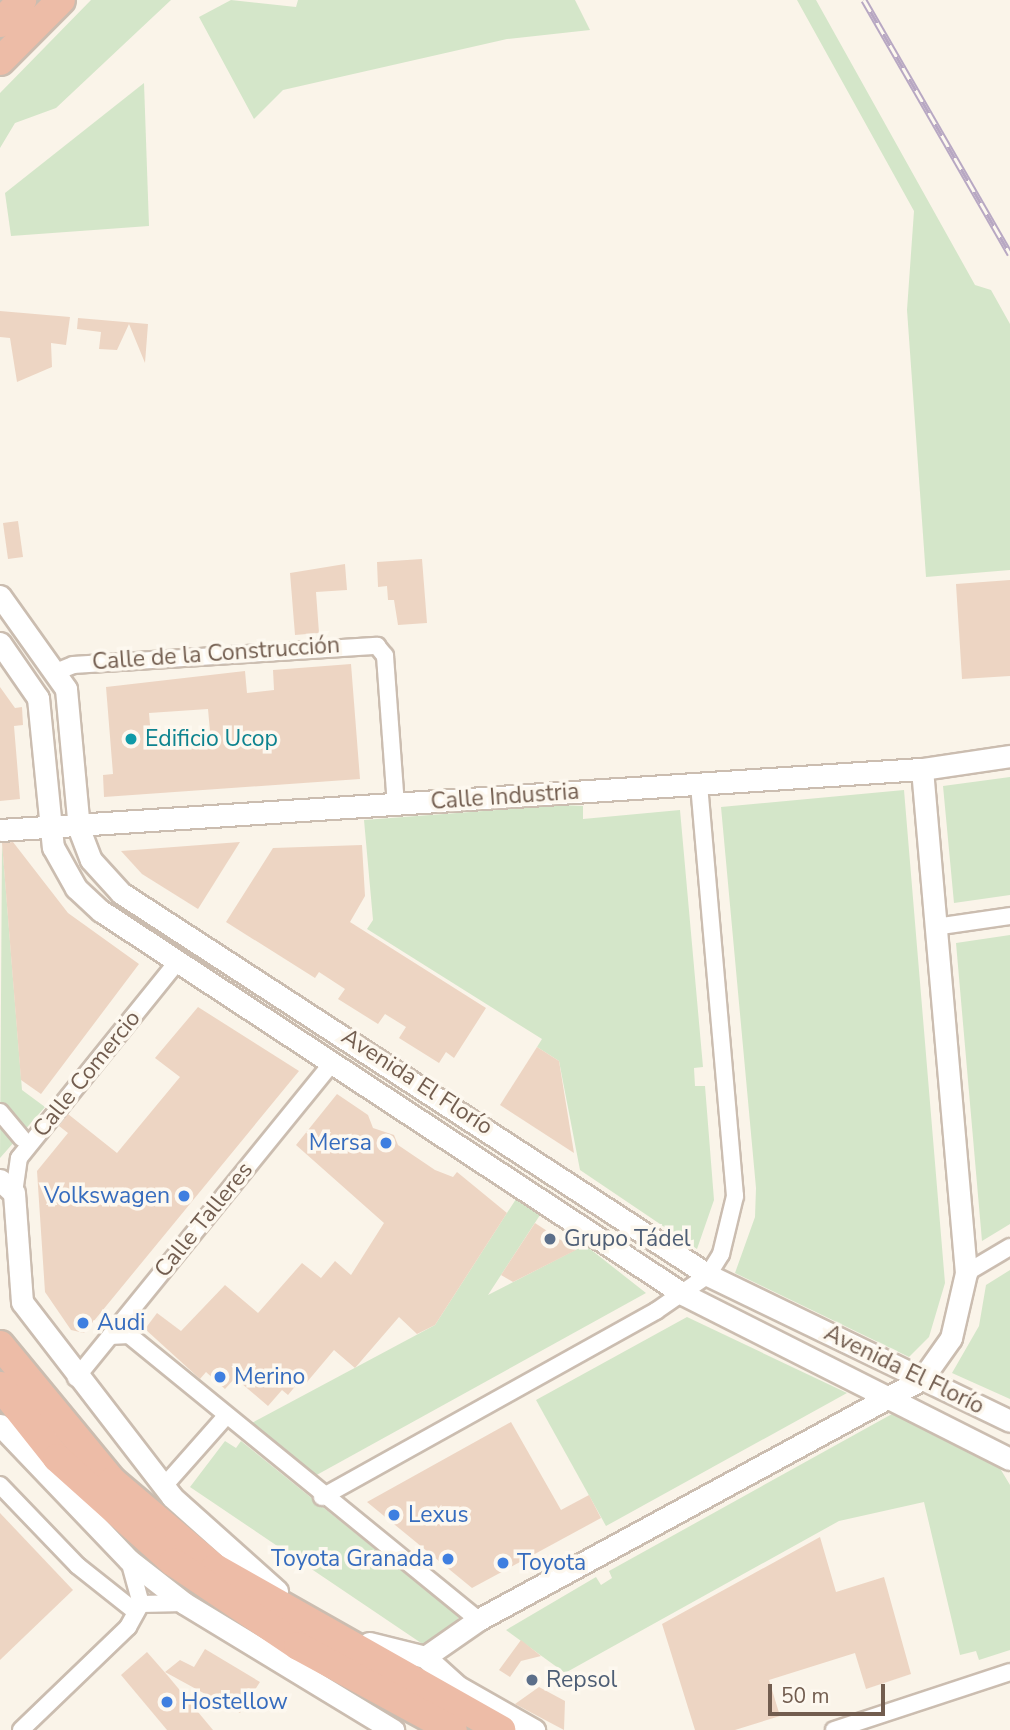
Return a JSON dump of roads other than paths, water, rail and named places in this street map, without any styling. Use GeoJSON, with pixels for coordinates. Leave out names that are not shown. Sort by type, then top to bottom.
{"type":"FeatureCollection","features":[{"type":"Feature","properties":{"kind":"highway"},"geometry":{"type":"LineString","coordinates":[[0,6],[6,0]]}},
{"type":"Feature","properties":{"kind":"highway"},"geometry":{"type":"LineString","coordinates":[[0,23],[22,0]]}},
{"type":"Feature","properties":{"kind":"highway"},"geometry":{"type":"LineString","coordinates":[[0,61],[61,0]]}},
{"type":"Feature","properties":{"kind":"highway"},"geometry":{"type":"LineString","coordinates":[[0,1345],[65,1430],[161,1525],[215,1568],[314,1627],[403,1669],[449,1709],[501,1730]]}},
{"type":"Feature","properties":{"kind":"highway"},"geometry":{"type":"LineString","coordinates":[[0,1386],[13,1422],[173,1562],[264,1625],[403,1669]]}},
{"type":"Feature","properties":{"kind":"main road","name":"Avenida El Florío"},"geometry":{"type":"LineString","coordinates":[[0,596],[56,672],[66,690],[79,828],[103,878],[708,1275],[1010,1421]]}},
{"type":"Feature","properties":{"kind":"main road","name":"Avenida El Florío"},"geometry":{"type":"LineString","coordinates":[[0,643],[33,689],[48,826],[76,888],[177,962],[682,1294],[1010,1459]]}},
{"type":"Feature","properties":{"kind":"main road"},"geometry":{"type":"LineString","coordinates":[[33,689],[56,672]]}},
{"type":"Feature","properties":{"kind":"main road","name":"Calle Industria"},"geometry":{"type":"LineString","coordinates":[[0,830],[48,826],[79,828],[922,769],[1010,756]]}},
{"type":"Feature","properties":{"kind":"main road"},"geometry":{"type":"LineString","coordinates":[[13,1422],[56,1486],[130,1560],[184,1603],[387,1726],[403,1669],[471,1627],[885,1395],[922,1379],[960,1318],[966,1273],[922,769]]}},
{"type":"Feature","properties":{"kind":"main road"},"geometry":{"type":"LineString","coordinates":[[177,962],[195,939]]}},
{"type":"Feature","properties":{"kind":"main road"},"geometry":{"type":"LineString","coordinates":[[332,1063],[349,1038]]}},
{"type":"Feature","properties":{"kind":"main road"},"geometry":{"type":"LineString","coordinates":[[7,1186],[22,1302],[76,1378],[165,1485],[258,1578],[403,1669]]}},
{"type":"Feature","properties":{"kind":"main road"},"geometry":{"type":"LineString","coordinates":[[314,1627],[347,1632]]}},
{"type":"Feature","properties":{"kind":"main road"},"geometry":{"type":"LineString","coordinates":[[471,1627],[449,1709],[534,1730]]}},
{"type":"Feature","properties":{"kind":"street","name":"Calle de la Construcción"},"geometry":{"type":"LineString","coordinates":[[56,672],[72,665],[377,646],[386,656],[396,805]]}},
{"type":"Feature","properties":{"kind":"street"},"geometry":{"type":"LineString","coordinates":[[322,1497],[682,1294],[708,1275],[729,1235],[735,1196],[699,784]]}},
{"type":"Feature","properties":{"kind":"street"},"geometry":{"type":"LineString","coordinates":[[935,927],[1010,916]]}},
{"type":"Feature","properties":{"kind":"street","name":"Calle Comercio"},"geometry":{"type":"LineString","coordinates":[[7,1186],[19,1158],[177,962]]}},
{"type":"Feature","properties":{"kind":"street","name":"Calle Talleres"},"geometry":{"type":"LineString","coordinates":[[76,1378],[332,1063]]}},
{"type":"Feature","properties":{"kind":"street"},"geometry":{"type":"LineString","coordinates":[[0,1112],[22,1138]]}},
{"type":"Feature","properties":{"kind":"street"},"geometry":{"type":"LineString","coordinates":[[966,1273],[1010,1247]]}},
{"type":"Feature","properties":{"kind":"street"},"geometry":{"type":"LineString","coordinates":[[110,1336],[129,1335],[322,1497],[471,1627]]}},
{"type":"Feature","properties":{"kind":"street"},"geometry":{"type":"LineString","coordinates":[[165,1485],[226,1416]]}},
{"type":"Feature","properties":{"kind":"street"},"geometry":{"type":"LineString","coordinates":[[0,1485],[78,1566],[139,1608]]}},
{"type":"Feature","properties":{"kind":"street"},"geometry":{"type":"LineString","coordinates":[[130,1560],[139,1608]]}},
{"type":"Feature","properties":{"kind":"street"},"geometry":{"type":"LineString","coordinates":[[21,1730],[139,1608],[184,1603]]}},
{"type":"Feature","properties":{"kind":"street"},"geometry":{"type":"LineString","coordinates":[[834,1730],[1010,1672]]}},
{"type":"Feature","properties":{"kind":"railway"},"geometry":{"type":"LineString","coordinates":[[864,0],[1010,254]]}},
{"type":"Feature","properties":{"kind":"place","name":"Edificio Ucop"},"geometry":{"type":"Point","coordinates":[131,739]}},
{"type":"Feature","properties":{"kind":"place","name":"Mersa"},"geometry":{"type":"Point","coordinates":[386,1143]}},
{"type":"Feature","properties":{"kind":"place","name":"Volkswagen"},"geometry":{"type":"Point","coordinates":[184,1196]}},
{"type":"Feature","properties":{"kind":"place","name":"Grupo Tádel"},"geometry":{"type":"Point","coordinates":[550,1239]}},
{"type":"Feature","properties":{"kind":"place","name":"Audi"},"geometry":{"type":"Point","coordinates":[83,1323]}},
{"type":"Feature","properties":{"kind":"place","name":"Merino"},"geometry":{"type":"Point","coordinates":[220,1377]}},
{"type":"Feature","properties":{"kind":"place","name":"Lexus"},"geometry":{"type":"Point","coordinates":[394,1515]}},
{"type":"Feature","properties":{"kind":"place","name":"Toyota Granada"},"geometry":{"type":"Point","coordinates":[448,1559]}},
{"type":"Feature","properties":{"kind":"place","name":"Toyota"},"geometry":{"type":"Point","coordinates":[503,1563]}},
{"type":"Feature","properties":{"kind":"place","name":"Repsol"},"geometry":{"type":"Point","coordinates":[532,1680]}},
{"type":"Feature","properties":{"kind":"place","name":"Hostellow"},"geometry":{"type":"Point","coordinates":[167,1702]}}]}
